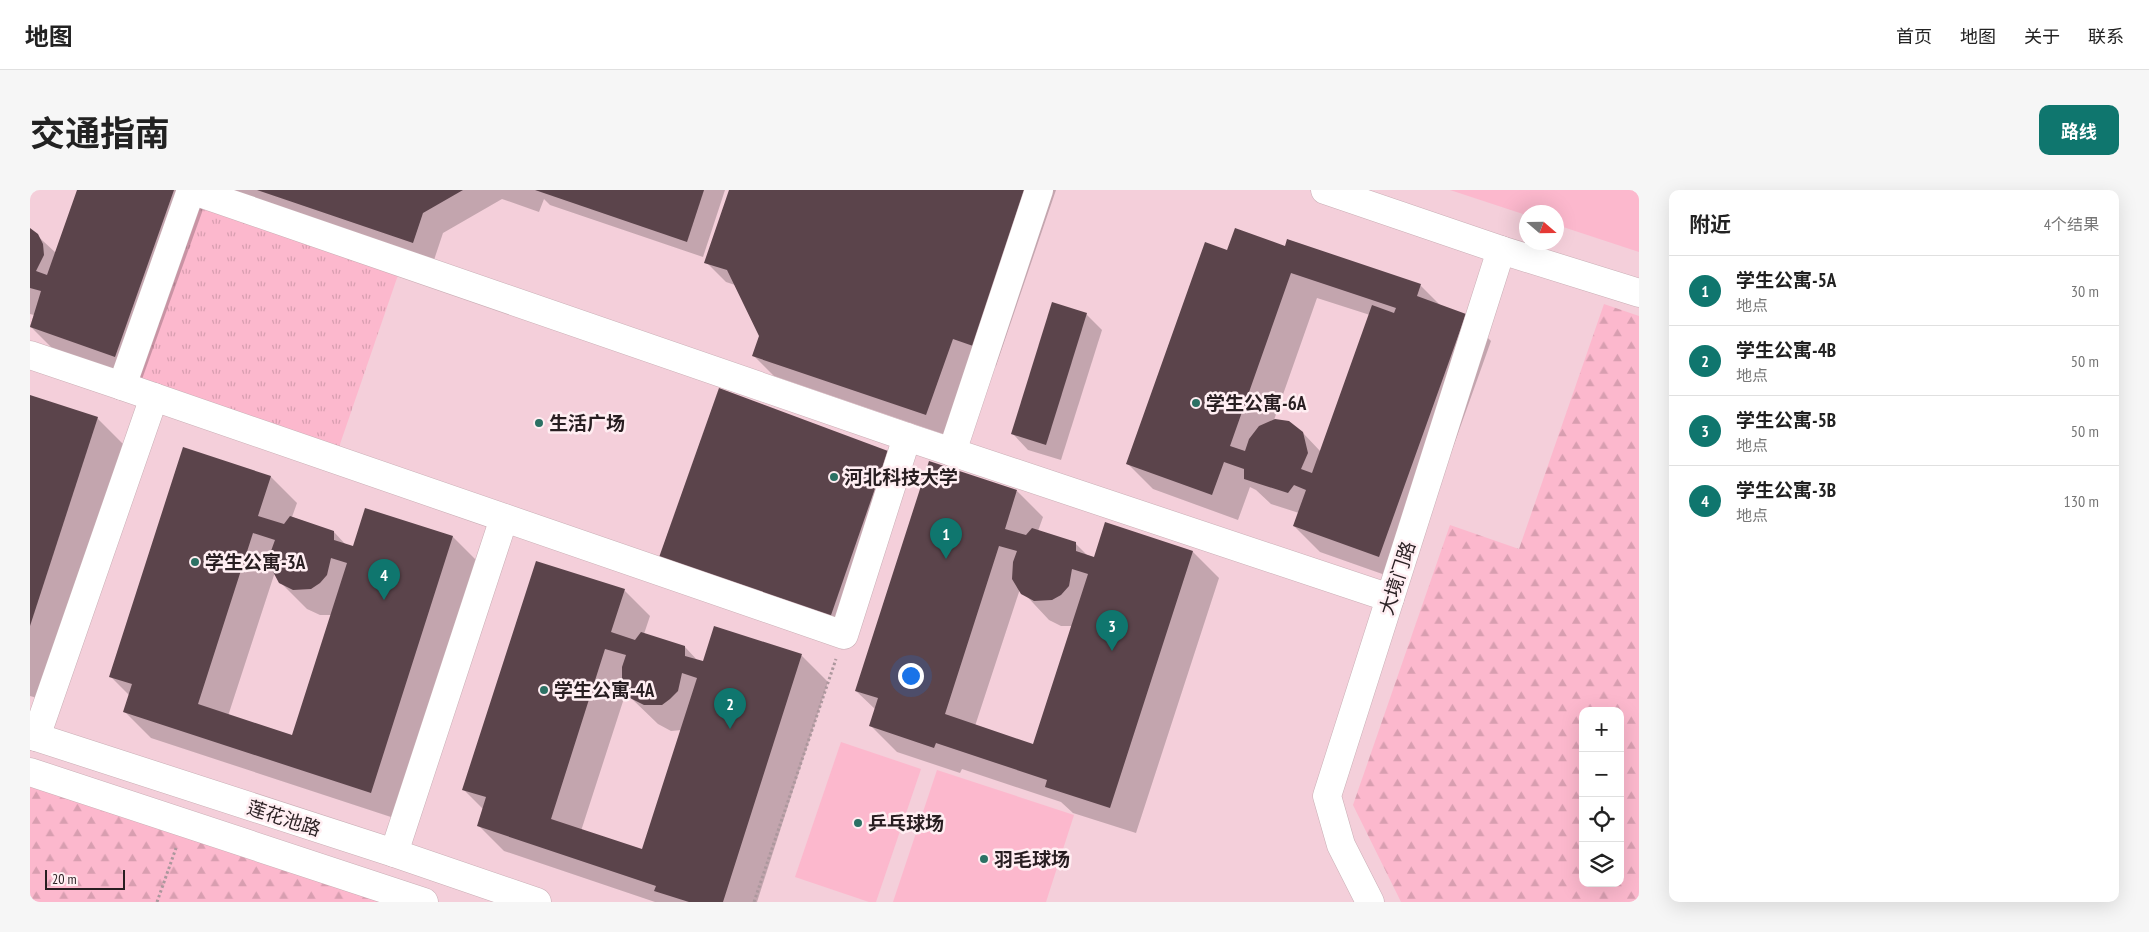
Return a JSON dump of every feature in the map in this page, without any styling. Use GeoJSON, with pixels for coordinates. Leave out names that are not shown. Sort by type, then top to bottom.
{"type":"FeatureCollection","features":[{"type":"Feature","properties":{"kind":"lane"},"geometry":{"type":"LineString","coordinates":[[122,386],[191,190],[908,438],[1390,598]]}},
{"type":"Feature","properties":{"kind":"lane"},"geometry":{"type":"LineString","coordinates":[[952,452],[1039,190]]}},
{"type":"Feature","properties":{"kind":"lane"},"geometry":{"type":"LineString","coordinates":[[1325,190],[1501,250],[1639,293]]}},
{"type":"Feature","properties":{"kind":"lane","name":"大境门路"},"geometry":{"type":"LineString","coordinates":[[1370,902],[1341,845],[1327,796],[1501,250]]}},
{"type":"Feature","properties":{"kind":"lane"},"geometry":{"type":"LineString","coordinates":[[30,355],[844,635],[908,438]]}},
{"type":"Feature","properties":{"kind":"lane"},"geometry":{"type":"LineString","coordinates":[[33,736],[154,397]]}},
{"type":"Feature","properties":{"kind":"lane"},"geometry":{"type":"LineString","coordinates":[[394,853],[504,518]]}},
{"type":"Feature","properties":{"kind":"lane","name":"莲花池路"},"geometry":{"type":"LineString","coordinates":[[33,736],[394,853],[537,902]]}},
{"type":"Feature","properties":{"kind":"lane","name":"莲花池路"},"geometry":{"type":"LineString","coordinates":[[30,772],[424,902]]}},
{"type":"Feature","properties":{"kind":"path"},"geometry":{"type":"LineString","coordinates":[[754,902],[844,635]]}},
{"type":"Feature","properties":{"kind":"path"},"geometry":{"type":"LineString","coordinates":[[157,902],[184,823]]}},
{"type":"Feature","properties":{"kind":"shaded area","name":"河北科技大学"},"geometry":{"type":"Polygon","coordinates":[[[30,190],[1639,190],[1639,902],[30,902],[30,190]]]}},
{"type":"Feature","properties":{"kind":"green space"},"geometry":{"type":"Polygon","coordinates":[[[1450,190],[1639,190],[1639,252],[1564,227],[1564,205],[1519,205],[1519,213],[1450,190]]]}},
{"type":"Feature","properties":{"kind":"green space"},"geometry":{"type":"Polygon","coordinates":[[[198,206],[398,275],[338,450],[138,381],[198,206]]]}},
{"type":"Feature","properties":{"kind":"green space"},"geometry":{"type":"Polygon","coordinates":[[[1604,304],[1639,316],[1639,902],[1401,902],[1353,805],[1450,525],[1519,549],[1604,304]]]}},
{"type":"Feature","properties":{"kind":"green space","name":"乒乓球场"},"geometry":{"type":"Polygon","coordinates":[[[841,742],[921,769],[876,902],[869,902],[795,877],[841,742]]]}},
{"type":"Feature","properties":{"kind":"green space","name":"羽毛球场"},"geometry":{"type":"Polygon","coordinates":[[[937,770],[1074,815],[1046,902],[893,902],[937,770]]]}},
{"type":"Feature","properties":{"kind":"green space"},"geometry":{"type":"Polygon","coordinates":[[[30,777],[409,902],[30,902],[30,777]]]}},
{"type":"Feature","properties":{"kind":"building"},"geometry":{"type":"Polygon","coordinates":[[[77,190],[174,190],[115,357],[30,327],[41,291],[30,288],[30,228],[38,234],[43,244],[44,255],[36,271],[47,275],[77,190]]]}},
{"type":"Feature","properties":{"kind":"building"},"geometry":{"type":"Polygon","coordinates":[[[257,190],[463,190],[423,213],[413,243],[257,190]]]}},
{"type":"Feature","properties":{"kind":"building"},"geometry":{"type":"Polygon","coordinates":[[[535,190],[704,190],[687,242],[535,190]]]}},
{"type":"Feature","properties":{"kind":"building"},"geometry":{"type":"Polygon","coordinates":[[[729,190],[1029,190],[976,347],[953,339],[926,415],[752,356],[759,336],[727,270],[704,263],[729,190]]]}},
{"type":"Feature","properties":{"kind":"building"},"geometry":{"type":"Polygon","coordinates":[[[1235,228],[1285,246],[1287,239],[1421,284],[1417,296],[1466,314],[1379,557],[1293,526],[1306,490],[1294,485],[1288,493],[1244,479],[1244,469],[1224,462],[1212,495],[1126,464],[1205,242],[1227,250],[1235,228]],[[1291,273],[1230,446],[1245,451],[1249,439],[1259,426],[1275,419],[1289,421],[1303,432],[1308,453],[1301,469],[1312,473],[1372,305],[1394,313],[1396,308],[1291,273]]]}},
{"type":"Feature","properties":{"kind":"building"},"geometry":{"type":"Polygon","coordinates":[[[1052,302],[1087,313],[1046,445],[1011,434],[1052,302]]]}},
{"type":"Feature","properties":{"kind":"building"},"geometry":{"type":"Polygon","coordinates":[[[719,388],[888,451],[829,621],[657,563],[719,388]]]}},
{"type":"Feature","properties":{"kind":"building"},"geometry":{"type":"Polygon","coordinates":[[[30,395],[98,417],[30,626],[30,395]]]}},
{"type":"Feature","properties":{"kind":"building"},"geometry":{"type":"Polygon","coordinates":[[[183,447],[271,476],[258,516],[284,524],[290,516],[334,531],[334,540],[353,546],[365,508],[453,536],[371,793],[123,712],[132,684],[109,677],[183,447]],[[253,533],[198,704],[292,735],[347,563],[331,558],[327,575],[320,583],[311,589],[293,590],[279,583],[271,568],[271,551],[275,540],[253,533]]]}},
{"type":"Feature","properties":{"kind":"building"},"geometry":{"type":"Polygon","coordinates":[[[929,461],[1017,490],[1005,529],[1026,535],[1032,528],[1076,542],[1076,551],[1094,557],[1105,522],[1193,551],[1110,808],[1045,787],[1047,780],[936,743],[934,748],[869,726],[878,698],[855,691],[929,461]],[[999,546],[945,714],[1033,744],[1088,574],[1072,569],[1069,586],[1061,595],[1052,600],[1034,601],[1021,594],[1012,579],[1013,562],[1017,551],[999,546]]]}},
{"type":"Feature","properties":{"kind":"building"},"geometry":{"type":"Polygon","coordinates":[[[536,561],[625,589],[611,632],[635,640],[641,632],[685,646],[685,656],[703,661],[714,626],[802,654],[723,902],[689,902],[654,891],[656,886],[477,826],[486,797],[462,790],[536,561]],[[605,649],[551,819],[642,849],[697,678],[682,673],[678,691],[670,699],[662,705],[644,705],[630,698],[622,684],[622,667],[626,655],[605,649]]]}},
{"type":"Feature","properties":{"kind":"place","name":"学生公寓-6A"},"geometry":{"type":"Point","coordinates":[1196,403]}},
{"type":"Feature","properties":{"kind":"place","name":"生活广场"},"geometry":{"type":"Point","coordinates":[539,423]}},
{"type":"Feature","properties":{"kind":"place","name":"河北科技大学"},"geometry":{"type":"Point","coordinates":[834,477]}},
{"type":"Feature","properties":{"kind":"place","name":"学生公寓-5A"},"geometry":{"type":"Point","coordinates":[946,559]}},
{"type":"Feature","properties":{"kind":"place","name":"学生公寓-3A"},"geometry":{"type":"Point","coordinates":[195,562]}},
{"type":"Feature","properties":{"kind":"place","name":"学生公寓-3B"},"geometry":{"type":"Point","coordinates":[384,600]}},
{"type":"Feature","properties":{"kind":"place","name":"学生公寓-5B"},"geometry":{"type":"Point","coordinates":[1112,651]}},
{"type":"Feature","properties":{"kind":"place","name":"学生公寓-4A"},"geometry":{"type":"Point","coordinates":[544,690]}},
{"type":"Feature","properties":{"kind":"place","name":"学生公寓-4B"},"geometry":{"type":"Point","coordinates":[730,729]}},
{"type":"Feature","properties":{"kind":"place","name":"乒乓球场"},"geometry":{"type":"Point","coordinates":[858,823]}},
{"type":"Feature","properties":{"kind":"place","name":"羽毛球场"},"geometry":{"type":"Point","coordinates":[984,859]}}]}
